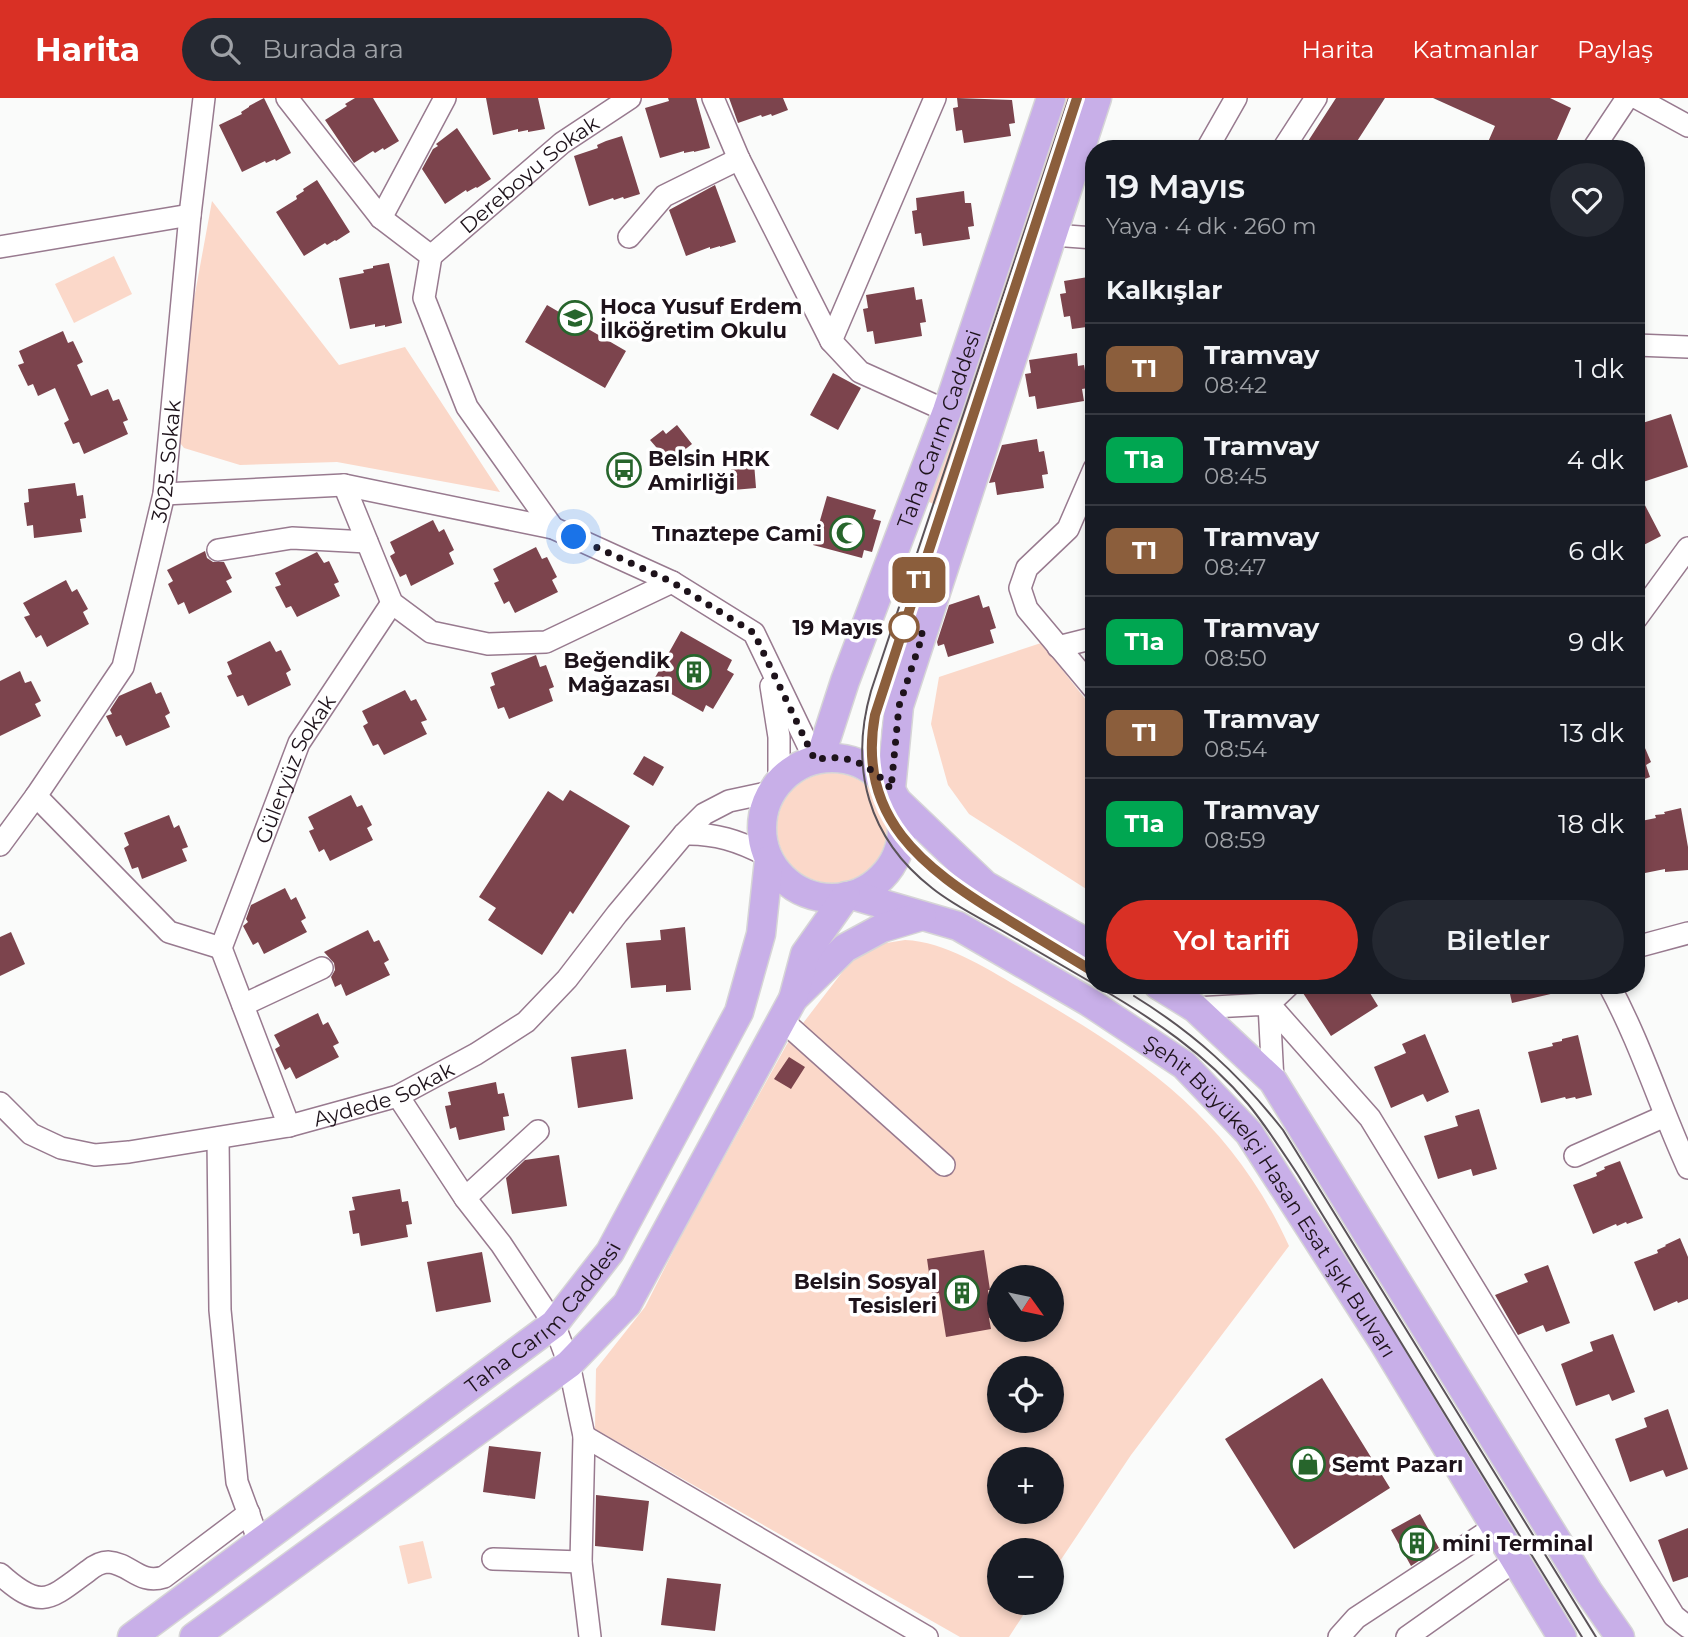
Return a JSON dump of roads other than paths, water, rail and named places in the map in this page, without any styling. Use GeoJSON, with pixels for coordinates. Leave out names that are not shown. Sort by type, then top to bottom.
{"type":"FeatureCollection","features":[{"type":"Feature","properties":{"kind":"main road","name":"Taha Carım Caddesi"},"geometry":{"type":"LineString","coordinates":[[817,759],[947,411],[1051,98]]}},
{"type":"Feature","properties":{"kind":"main road"},"geometry":{"type":"LineString","coordinates":[[1085,942],[985,885],[894,795],[873,770],[862,764],[837,757],[817,759],[799,765],[775,787],[762,816],[761,829],[768,857],[780,876],[801,891],[827,898],[849,896],[875,883],[893,861],[901,839],[902,826],[894,795],[899,706],[1097,98]]}},
{"type":"Feature","properties":{"kind":"main road","name":"Taha Carım Caddesi"},"geometry":{"type":"LineString","coordinates":[[132,1637],[554,1324],[610,1252],[739,1012],[761,934],[768,857]]}},
{"type":"Feature","properties":{"kind":"main road","name":"Taha Carım Caddesi"},"geometry":{"type":"LineString","coordinates":[[194,1637],[569,1364],[627,1304],[787,1009],[805,954],[849,896]]}},
{"type":"Feature","properties":{"kind":"main road","name":"Şehit Büyükelçi Hasan Esat Işık Bulvarı"},"geometry":{"type":"LineString","coordinates":[[849,896],[958,926],[1089,1002],[1184,1065],[1249,1133],[1382,1340],[1562,1637]]}},
{"type":"Feature","properties":{"kind":"main road"},"geometry":{"type":"LineString","coordinates":[[787,1009],[845,948],[882,928],[922,916]]}},
{"type":"Feature","properties":{"kind":"main road","name":"Şehit Büyükelçi Hasan Esat Işık Bulvarı"},"geometry":{"type":"LineString","coordinates":[[1172,994],[1195,1008],[1273,1082],[1537,1510],[1620,1637]]}},
{"type":"Feature","properties":{"kind":"street","name":"3025. Sokak"},"geometry":{"type":"LineString","coordinates":[[0,845],[123,667],[164,494],[190,215],[204,98]]}},
{"type":"Feature","properties":{"kind":"street"},"geometry":{"type":"LineString","coordinates":[[287,98],[381,218],[431,256],[424,298],[467,407],[553,528]]}},
{"type":"Feature","properties":{"kind":"street"},"geometry":{"type":"LineString","coordinates":[[381,218],[445,98]]}},
{"type":"Feature","properties":{"kind":"street","name":"Dereboyu Sokak"},"geometry":{"type":"LineString","coordinates":[[431,256],[562,143],[630,98]]}},
{"type":"Feature","properties":{"kind":"street"},"geometry":{"type":"LineString","coordinates":[[713,98],[738,159],[831,341],[860,372],[947,411]]}},
{"type":"Feature","properties":{"kind":"street"},"geometry":{"type":"LineString","coordinates":[[831,341],[935,98]]}},
{"type":"Feature","properties":{"kind":"street"},"geometry":{"type":"LineString","coordinates":[[1212,140],[1236,98]]}},
{"type":"Feature","properties":{"kind":"street"},"geometry":{"type":"LineString","coordinates":[[1289,140],[1316,98]]}},
{"type":"Feature","properties":{"kind":"street"},"geometry":{"type":"LineString","coordinates":[[1599,140],[1627,98]]}},
{"type":"Feature","properties":{"kind":"street"},"geometry":{"type":"LineString","coordinates":[[1637,98],[1688,126]]}},
{"type":"Feature","properties":{"kind":"street"},"geometry":{"type":"LineString","coordinates":[[629,237],[664,196],[738,159]]}},
{"type":"Feature","properties":{"kind":"street"},"geometry":{"type":"LineString","coordinates":[[0,247],[190,215]]}},
{"type":"Feature","properties":{"kind":"street"},"geometry":{"type":"LineString","coordinates":[[1053,235],[1085,237]]}},
{"type":"Feature","properties":{"kind":"street"},"geometry":{"type":"LineString","coordinates":[[1645,345],[1688,347]]}},
{"type":"Feature","properties":{"kind":"street"},"geometry":{"type":"LineString","coordinates":[[344,485],[392,603],[431,632],[488,644],[546,642],[672,582]]}},
{"type":"Feature","properties":{"kind":"street"},"geometry":{"type":"LineString","coordinates":[[164,494],[344,485],[553,528],[672,582],[754,633],[817,759]]}},
{"type":"Feature","properties":{"kind":"street"},"geometry":{"type":"LineString","coordinates":[[1085,490],[1068,529],[1027,568],[1021,581],[1021,595],[1027,608],[1085,678]]}},
{"type":"Feature","properties":{"kind":"street"},"geometry":{"type":"LineString","coordinates":[[218,550],[292,538],[367,542]]}},
{"type":"Feature","properties":{"kind":"street"},"geometry":{"type":"LineString","coordinates":[[1645,607],[1688,548]]}},
{"type":"Feature","properties":{"kind":"street","name":"Güleryüz Sokak"},"geometry":{"type":"LineString","coordinates":[[221,948],[299,743],[392,603]]}},
{"type":"Feature","properties":{"kind":"street"},"geometry":{"type":"LineString","coordinates":[[754,633],[769,678],[777,715],[775,787]]}},
{"type":"Feature","properties":{"kind":"street"},"geometry":{"type":"LineString","coordinates":[[1058,647],[1085,640]]}},
{"type":"Feature","properties":{"kind":"street","name":"Aydede Sokak"},"geometry":{"type":"LineString","coordinates":[[0,1103],[31,1134],[61,1148],[95,1154],[129,1152],[289,1126],[398,1096],[476,1054],[526,1022],[567,979],[617,914],[704,814],[742,797],[775,787]]}},
{"type":"Feature","properties":{"kind":"street"},"geometry":{"type":"LineString","coordinates":[[36,796],[169,932],[221,948],[289,1126]]}},
{"type":"Feature","properties":{"kind":"street"},"geometry":{"type":"LineString","coordinates":[[684,834],[699,833],[730,838],[768,857]]}},
{"type":"Feature","properties":{"kind":"street"},"geometry":{"type":"LineString","coordinates":[[1645,945],[1688,933]]}},
{"type":"Feature","properties":{"kind":"street"},"geometry":{"type":"LineString","coordinates":[[243,1005],[322,968]]}},
{"type":"Feature","properties":{"kind":"street"},"geometry":{"type":"LineString","coordinates":[[1195,1008],[1269,1004],[1280,994]]}},
{"type":"Feature","properties":{"kind":"street"},"geometry":{"type":"LineString","coordinates":[[1614,994],[1639,1045],[1664,1116],[1688,1168]]}},
{"type":"Feature","properties":{"kind":"street"},"geometry":{"type":"LineString","coordinates":[[1269,1004],[1273,1082]]}},
{"type":"Feature","properties":{"kind":"street"},"geometry":{"type":"LineString","coordinates":[[1269,1004],[1370,1118],[1674,1616],[1688,1627]]}},
{"type":"Feature","properties":{"kind":"street"},"geometry":{"type":"LineString","coordinates":[[787,1009],[944,1165]]}},
{"type":"Feature","properties":{"kind":"street"},"geometry":{"type":"LineString","coordinates":[[398,1096],[465,1198],[501,1244],[554,1324],[569,1364],[584,1436],[581,1562],[595,1635]]}},
{"type":"Feature","properties":{"kind":"street"},"geometry":{"type":"LineString","coordinates":[[1575,1156],[1664,1116]]}},
{"type":"Feature","properties":{"kind":"street"},"geometry":{"type":"LineString","coordinates":[[465,1198],[538,1131]]}},
{"type":"Feature","properties":{"kind":"street"},"geometry":{"type":"LineString","coordinates":[[218,1138],[220,1310],[237,1482],[259,1542]]}},
{"type":"Feature","properties":{"kind":"street"},"geometry":{"type":"LineString","coordinates":[[584,1436],[927,1637]]}},
{"type":"Feature","properties":{"kind":"street"},"geometry":{"type":"LineString","coordinates":[[0,1574],[19,1590],[41,1597],[53,1596],[103,1563],[116,1564],[142,1577],[157,1579],[164,1577],[249,1513]]}},
{"type":"Feature","properties":{"kind":"street"},"geometry":{"type":"LineString","coordinates":[[1339,1637],[1356,1618],[1496,1526]]}},
{"type":"Feature","properties":{"kind":"street"},"geometry":{"type":"LineString","coordinates":[[493,1559],[581,1562]]}},
{"type":"Feature","properties":{"kind":"street"},"geometry":{"type":"LineString","coordinates":[[1408,1637],[1516,1560]]}},
{"type":"Feature","properties":{"kind":"tram line"},"geometry":{"type":"LineString","coordinates":[[1069,98],[871,691],[862,747],[869,800],[892,847],[910,868],[932,888],[957,905],[1085,979]]}},
{"type":"Feature","properties":{"kind":"tram line","name":"T1"},"geometry":{"type":"LineString","coordinates":[[1077,98],[875,715],[870,747],[873,779],[878,795],[893,826],[915,853],[968,895],[1085,966]]}},
{"type":"Feature","properties":{"kind":"tram line"},"geometry":{"type":"LineString","coordinates":[[872,730],[936,530]]}},
{"type":"Feature","properties":{"kind":"tram line"},"geometry":{"type":"LineString","coordinates":[[874,779],[894,825],[925,862],[984,906],[1085,967]]}},
{"type":"Feature","properties":{"kind":"tram line"},"geometry":{"type":"LineString","coordinates":[[1110,994],[1196,1053],[1232,1086],[1262,1121],[1298,1175],[1582,1637]]}},
{"type":"Feature","properties":{"kind":"tram line"},"geometry":{"type":"LineString","coordinates":[[1134,996],[1214,1056],[1250,1091],[1283,1130],[1596,1637]]}},
{"type":"Feature","properties":{"kind":"place","name":"Hoca Yusuf Erdem İlköğretim Okulu"},"geometry":{"type":"Point","coordinates":[575,318]}},
{"type":"Feature","properties":{"kind":"place","name":"Belsin HRK Amirliği"},"geometry":{"type":"Point","coordinates":[624,470]}},
{"type":"Feature","properties":{"kind":"place","name":"Tınaztepe Cami"},"geometry":{"type":"Point","coordinates":[847,533]}},
{"type":"Feature","properties":{"kind":"place","name":"19 Mayıs"},"geometry":{"type":"Point","coordinates":[904,627]}},
{"type":"Feature","properties":{"kind":"place","name":"Beğendik Mağazası"},"geometry":{"type":"Point","coordinates":[694,672]}},
{"type":"Feature","properties":{"kind":"place","name":"Belsin Sosyal Tesisleri"},"geometry":{"type":"Point","coordinates":[962,1293]}},
{"type":"Feature","properties":{"kind":"place","name":"Semt Pazarı"},"geometry":{"type":"Point","coordinates":[1308,1464]}},
{"type":"Feature","properties":{"kind":"place","name":"mini Terminal"},"geometry":{"type":"Point","coordinates":[1417,1543]}}]}
